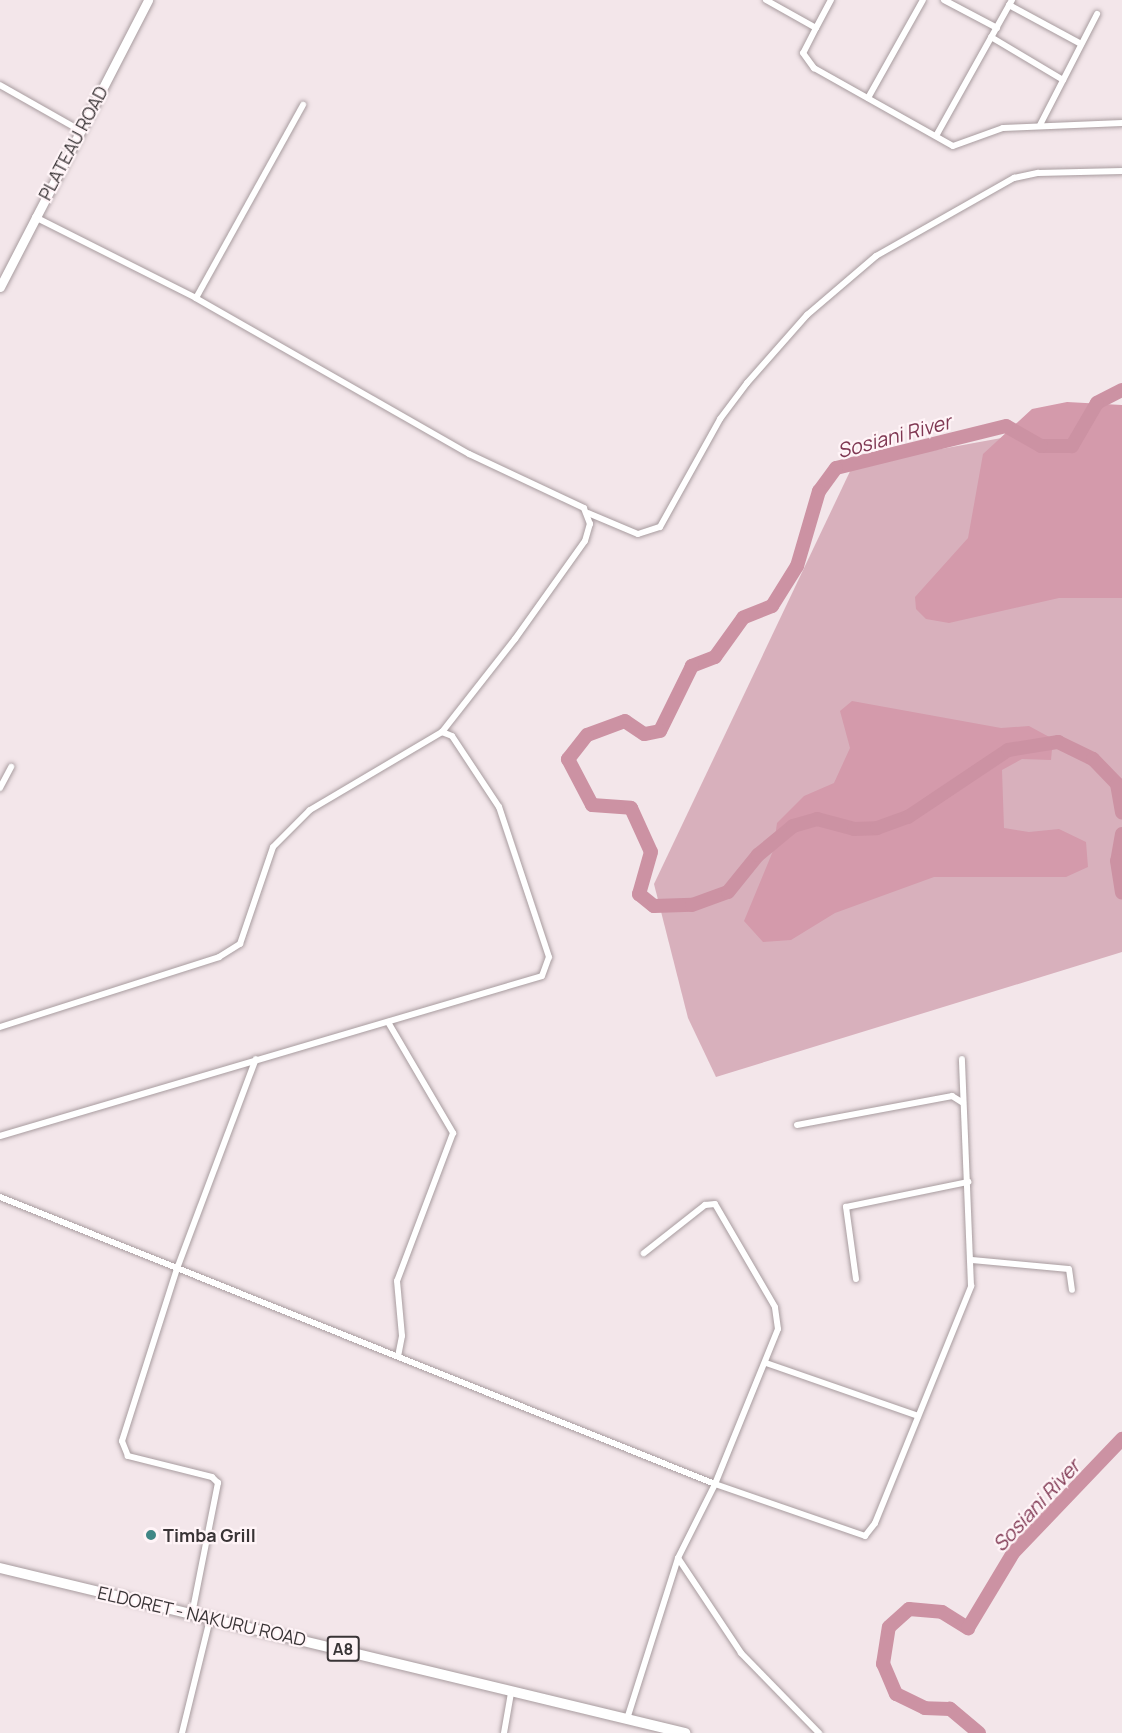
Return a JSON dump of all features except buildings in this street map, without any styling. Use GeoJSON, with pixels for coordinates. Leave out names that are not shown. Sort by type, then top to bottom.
{"type":"FeatureCollection","features":[{"type":"Feature","properties":{"kind":"highway","name":"ELDORET - NAKURU ROAD"},"geometry":{"type":"LineString","coordinates":[[0,1568],[684,1733]]}},
{"type":"Feature","properties":{"kind":"street","name":"PLATEAU ROAD"},"geometry":{"type":"LineString","coordinates":[[0,287],[34,217],[148,0]]}},
{"type":"Feature","properties":{"kind":"street"},"geometry":{"type":"LineString","coordinates":[[766,0],[816,28]]}},
{"type":"Feature","properties":{"kind":"street"},"geometry":{"type":"LineString","coordinates":[[831,0],[804,49],[804,61],[936,136],[962,146],[1003,128],[1122,123]]}},
{"type":"Feature","properties":{"kind":"street"},"geometry":{"type":"LineString","coordinates":[[868,98],[923,0]]}},
{"type":"Feature","properties":{"kind":"street"},"geometry":{"type":"LineString","coordinates":[[944,0],[996,28]]}},
{"type":"Feature","properties":{"kind":"street"},"geometry":{"type":"LineString","coordinates":[[936,136],[1010,2],[1082,44]]}},
{"type":"Feature","properties":{"kind":"street"},"geometry":{"type":"LineString","coordinates":[[1040,126],[1097,14]]}},
{"type":"Feature","properties":{"kind":"street"},"geometry":{"type":"LineString","coordinates":[[991,38],[1063,80]]}},
{"type":"Feature","properties":{"kind":"street"},"geometry":{"type":"LineString","coordinates":[[0,86],[81,131]]}},
{"type":"Feature","properties":{"kind":"street"},"geometry":{"type":"LineString","coordinates":[[196,298],[303,105]]}},
{"type":"Feature","properties":{"kind":"street"},"geometry":{"type":"LineString","coordinates":[[34,217],[196,298],[469,454],[588,513],[638,534],[660,527],[720,419],[747,383],[807,315],[876,256],[1014,178],[1038,173],[1122,171]]}},
{"type":"Feature","properties":{"kind":"street"},"geometry":{"type":"LineString","coordinates":[[0,1027],[231,951],[249,927],[273,847],[310,810],[442,732],[585,541],[588,513]]}},
{"type":"Feature","properties":{"kind":"street"},"geometry":{"type":"LineString","coordinates":[[0,1136],[256,1059],[530,983],[549,964],[499,807],[452,736],[442,732]]}},
{"type":"Feature","properties":{"kind":"street"},"geometry":{"type":"LineString","coordinates":[[0,788],[11,767]]}},
{"type":"Feature","properties":{"kind":"street"},"geometry":{"type":"LineString","coordinates":[[388,1022],[453,1133],[397,1281],[402,1336],[398,1356]]}},
{"type":"Feature","properties":{"kind":"street"},"geometry":{"type":"LineString","coordinates":[[192,1614],[218,1483],[212,1477],[128,1456],[122,1441],[178,1266],[256,1059]]}},
{"type":"Feature","properties":{"kind":"street"},"geometry":{"type":"LineString","coordinates":[[0,1197],[178,1266],[715,1484],[865,1536],[873,1527],[971,1286],[972,1260],[962,1059]]}},
{"type":"Feature","properties":{"kind":"street"},"geometry":{"type":"LineString","coordinates":[[797,1125],[952,1096],[963,1103]]}},
{"type":"Feature","properties":{"kind":"street"},"geometry":{"type":"LineString","coordinates":[[856,1279],[846,1207],[968,1182]]}},
{"type":"Feature","properties":{"kind":"street"},"geometry":{"type":"LineString","coordinates":[[627,1719],[678,1558],[715,1484],[778,1329],[775,1306],[716,1204],[705,1204],[644,1253]]}},
{"type":"Feature","properties":{"kind":"street"},"geometry":{"type":"LineString","coordinates":[[972,1260],[1069,1269],[1072,1290]]}},
{"type":"Feature","properties":{"kind":"street"},"geometry":{"type":"LineString","coordinates":[[766,1363],[918,1416]]}},
{"type":"Feature","properties":{"kind":"street"},"geometry":{"type":"LineString","coordinates":[[678,1558],[741,1653],[819,1733]]}},
{"type":"Feature","properties":{"kind":"street"},"geometry":{"type":"LineString","coordinates":[[182,1733],[210,1619]]}},
{"type":"Feature","properties":{"kind":"street"},"geometry":{"type":"LineString","coordinates":[[504,1733],[511,1693]]}},
{"type":"Feature","properties":{"kind":"shaded area"},"geometry":{"type":"Polygon","coordinates":[[[1067,402],[1122,405],[1122,598],[1059,598],[949,623],[926,619],[916,609],[915,597],[968,538],[983,454],[1032,409],[1067,402]]]}},
{"type":"Feature","properties":{"kind":"shaded area"},"geometry":{"type":"Polygon","coordinates":[[[1122,416],[1122,952],[716,1077],[688,1018],[654,884],[853,465],[1122,416]]]}},
{"type":"Feature","properties":{"kind":"shaded area"},"geometry":{"type":"Polygon","coordinates":[[[852,701],[1001,728],[1029,726],[1053,739],[1051,760],[1022,759],[1002,770],[1004,828],[1029,832],[1059,829],[1086,842],[1088,867],[1066,877],[934,877],[835,913],[791,940],[763,942],[744,921],[773,851],[777,823],[804,796],[834,783],[850,748],[840,711],[852,701]]]}},
{"type":"Feature","properties":{"kind":"waterway","name":"Sosiani River"},"geometry":{"type":"LineString","coordinates":[[1122,390],[1097,403],[1072,446],[1041,446],[1006,426],[836,468],[819,491],[797,566],[772,606],[743,618],[715,657],[692,666],[660,731],[644,734],[625,721],[587,735],[568,759],[592,805],[631,808],[651,852],[639,894],[654,906],[692,905],[728,892],[758,855],[793,826],[817,819],[854,829],[877,828],[908,817],[1008,750],[1058,742],[1093,759],[1117,784],[1122,813]]}},
{"type":"Feature","properties":{"kind":"waterway","name":"Sosiani River"},"geometry":{"type":"LineString","coordinates":[[1122,834],[1117,861],[1122,893]]}},
{"type":"Feature","properties":{"kind":"waterway","name":"Sosiani River"},"geometry":{"type":"LineString","coordinates":[[979,1733],[950,1709],[925,1708],[896,1694],[883,1664],[889,1627],[909,1609],[942,1612],[968,1628],[1013,1553],[1122,1439]]}},
{"type":"Feature","properties":{"kind":"place","name":"Timba Grill"},"geometry":{"type":"Point","coordinates":[151,1535]}}]}
